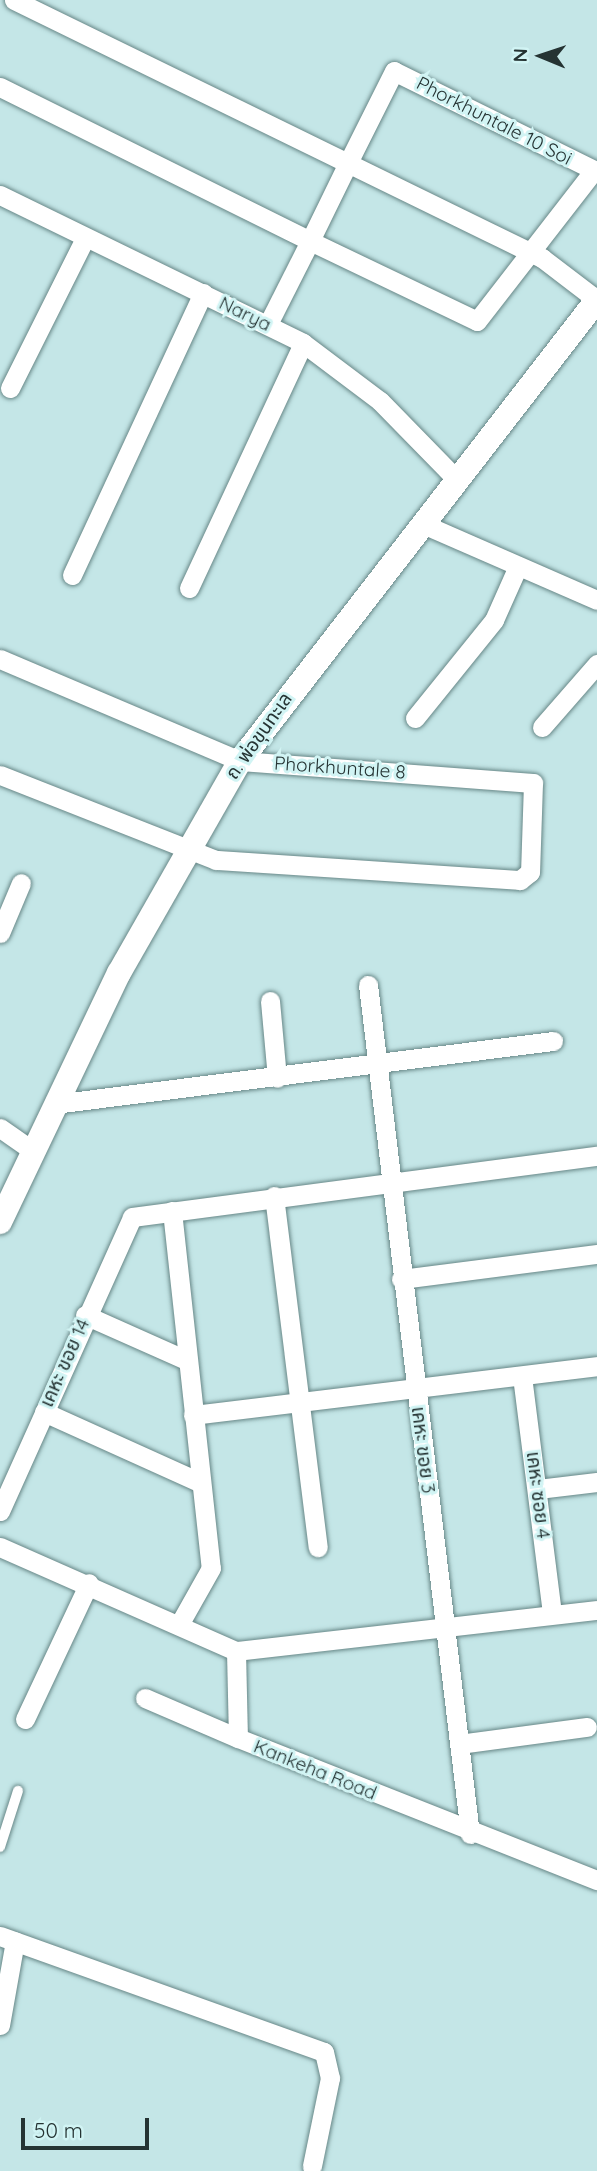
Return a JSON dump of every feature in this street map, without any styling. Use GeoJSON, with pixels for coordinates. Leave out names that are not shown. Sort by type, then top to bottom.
{"type":"FeatureCollection","features":[{"type":"Feature","properties":{"kind":"street"},"geometry":{"type":"LineString","coordinates":[[14,0],[531,253],[595,308]]}},
{"type":"Feature","properties":{"kind":"street","name":"Phorkhuntale 10 Soi"},"geometry":{"type":"LineString","coordinates":[[268,324],[394,71],[594,170],[477,321],[310,241]]}},
{"type":"Feature","properties":{"kind":"street"},"geometry":{"type":"LineString","coordinates":[[0,87],[310,241]]}},
{"type":"Feature","properties":{"kind":"street","name":"Narya"},"geometry":{"type":"LineString","coordinates":[[0,195],[303,343],[380,401],[457,480]]}},
{"type":"Feature","properties":{"kind":"street"},"geometry":{"type":"LineString","coordinates":[[10,388],[85,238]]}},
{"type":"Feature","properties":{"kind":"street"},"geometry":{"type":"LineString","coordinates":[[72,575],[203,293]]}},
{"type":"Feature","properties":{"kind":"street","name":"ถ. พ่อขุนทะเล"},"geometry":{"type":"LineString","coordinates":[[0,1222],[54,1104],[186,849],[240,761],[422,524],[595,308]]}},
{"type":"Feature","properties":{"kind":"street"},"geometry":{"type":"LineString","coordinates":[[189,588],[303,343]]}},
{"type":"Feature","properties":{"kind":"street"},"geometry":{"type":"LineString","coordinates":[[422,524],[597,600]]}},
{"type":"Feature","properties":{"kind":"street"},"geometry":{"type":"LineString","coordinates":[[415,718],[494,620],[519,566]]}},
{"type":"Feature","properties":{"kind":"street","name":"Phorkhuntale 8"},"geometry":{"type":"LineString","coordinates":[[0,659],[240,761],[533,783],[530,872],[520,880],[216,860],[186,849]]}},
{"type":"Feature","properties":{"kind":"street"},"geometry":{"type":"LineString","coordinates":[[542,727],[597,664]]}},
{"type":"Feature","properties":{"kind":"street"},"geometry":{"type":"LineString","coordinates":[[0,775],[186,849]]}},
{"type":"Feature","properties":{"kind":"street"},"geometry":{"type":"LineString","coordinates":[[0,933],[21,883]]}},
{"type":"Feature","properties":{"kind":"street","name":"เคหะ ขอย 3"},"geometry":{"type":"LineString","coordinates":[[369,985],[401,1279],[470,1834]]}},
{"type":"Feature","properties":{"kind":"street"},"geometry":{"type":"LineString","coordinates":[[270,1001],[277,1078]]}},
{"type":"Feature","properties":{"kind":"street"},"geometry":{"type":"LineString","coordinates":[[54,1104],[376,1067],[553,1041]]}},
{"type":"Feature","properties":{"kind":"street"},"geometry":{"type":"LineString","coordinates":[[0,1128],[33,1152]]}},
{"type":"Feature","properties":{"kind":"street"},"geometry":{"type":"LineString","coordinates":[[180,1623],[211,1569],[186,1360],[172,1211],[390,1178],[597,1156]]}},
{"type":"Feature","properties":{"kind":"street"},"geometry":{"type":"LineString","coordinates":[[274,1196],[318,1547]]}},
{"type":"Feature","properties":{"kind":"street","name":"เคหะ ขอย 14"},"geometry":{"type":"LineString","coordinates":[[0,1511],[85,1315],[132,1217],[172,1211]]}},
{"type":"Feature","properties":{"kind":"street"},"geometry":{"type":"LineString","coordinates":[[401,1279],[597,1254]]}},
{"type":"Feature","properties":{"kind":"street"},"geometry":{"type":"LineString","coordinates":[[85,1315],[186,1360]]}},
{"type":"Feature","properties":{"kind":"street"},"geometry":{"type":"LineString","coordinates":[[193,1415],[597,1366]]}},
{"type":"Feature","properties":{"kind":"street","name":"เคหะ ซอย 4"},"geometry":{"type":"LineString","coordinates":[[522,1376],[552,1614]]}},
{"type":"Feature","properties":{"kind":"street"},"geometry":{"type":"LineString","coordinates":[[44,1412],[201,1483]]}},
{"type":"Feature","properties":{"kind":"street"},"geometry":{"type":"LineString","coordinates":[[538,1489],[597,1482]]}},
{"type":"Feature","properties":{"kind":"street"},"geometry":{"type":"LineString","coordinates":[[0,1547],[180,1623],[236,1651],[597,1609]]}},
{"type":"Feature","properties":{"kind":"street"},"geometry":{"type":"LineString","coordinates":[[25,1719],[89,1583]]}},
{"type":"Feature","properties":{"kind":"street","name":"Kankeha Road"},"geometry":{"type":"LineString","coordinates":[[236,1651],[238,1738],[470,1834],[597,1880]]}},
{"type":"Feature","properties":{"kind":"street"},"geometry":{"type":"LineString","coordinates":[[145,1698],[238,1738]]}},
{"type":"Feature","properties":{"kind":"street"},"geometry":{"type":"LineString","coordinates":[[459,1744],[587,1727]]}},
{"type":"Feature","properties":{"kind":"street"},"geometry":{"type":"LineString","coordinates":[[0,2025],[7,1939],[324,2053],[330,2078],[312,2166]]}},
{"type":"Feature","properties":{"kind":"lane"},"geometry":{"type":"LineString","coordinates":[[0,1847],[18,1791]]}}]}
